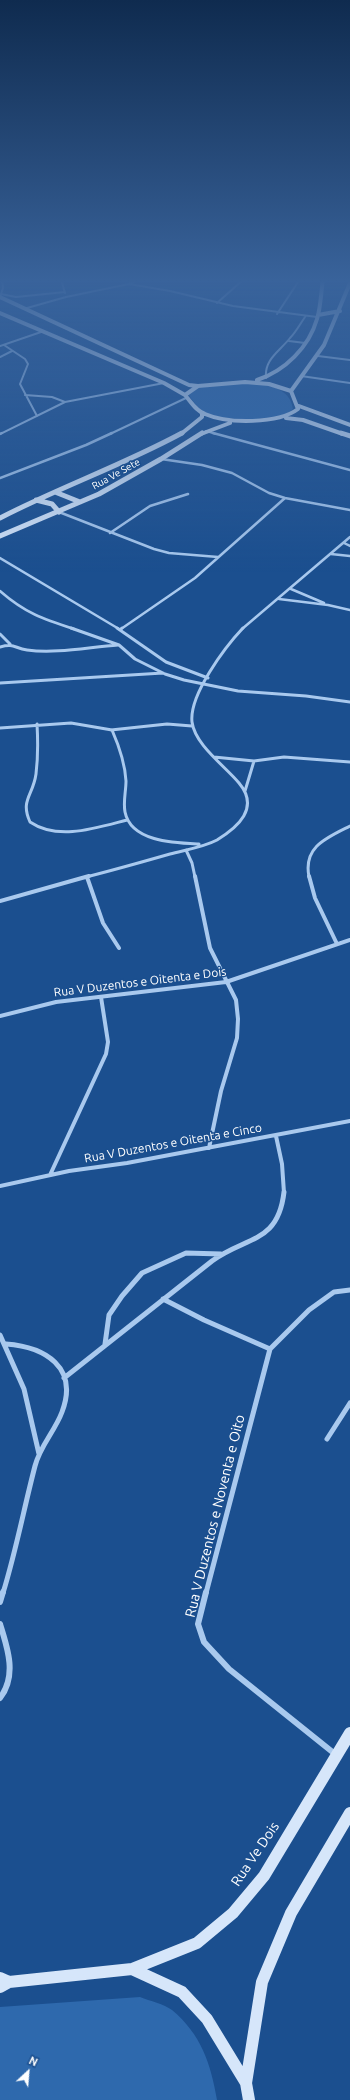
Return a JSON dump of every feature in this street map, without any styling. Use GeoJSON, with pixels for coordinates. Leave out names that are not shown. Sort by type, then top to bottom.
{"type":"FeatureCollection","features":[{"type":"Feature","properties":{"kind":"main road"},"geometry":{"type":"LineString","coordinates":[[150,377],[164,383],[186,397],[193,406],[202,413],[216,418],[236,421],[282,418],[302,420],[350,435]]}},
{"type":"Feature","properties":{"kind":"main road"},"geometry":{"type":"LineString","coordinates":[[174,377],[189,384],[198,386],[253,381],[266,378]]}},
{"type":"Feature","properties":{"kind":"main road"},"geometry":{"type":"LineString","coordinates":[[290,391],[299,377]]}},
{"type":"Feature","properties":{"kind":"main road"},"geometry":{"type":"LineString","coordinates":[[253,381],[270,384],[290,391],[299,406],[350,424]]}},
{"type":"Feature","properties":{"kind":"main road"},"geometry":{"type":"LineString","coordinates":[[186,397],[193,388],[198,386]]}},
{"type":"Feature","properties":{"kind":"main road"},"geometry":{"type":"LineString","coordinates":[[282,418],[297,412],[299,406]]}},
{"type":"Feature","properties":{"kind":"main road","name":"Rua Ve Sete"},"geometry":{"type":"LineString","coordinates":[[0,518],[36,500],[106,471],[161,444],[191,426],[202,417],[202,413]]}},
{"type":"Feature","properties":{"kind":"main road","name":"Rua Ve Sete"},"geometry":{"type":"LineString","coordinates":[[0,536],[59,512],[117,485],[161,459],[172,447],[205,431],[236,421]]}},
{"type":"Feature","properties":{"kind":"main road"},"geometry":{"type":"LineString","coordinates":[[161,444],[172,447]]}},
{"type":"Feature","properties":{"kind":"main road"},"geometry":{"type":"LineString","coordinates":[[55,492],[64,497],[80,502]]}},
{"type":"Feature","properties":{"kind":"main road"},"geometry":{"type":"LineString","coordinates":[[36,500],[52,504],[59,512]]}},
{"type":"Feature","properties":{"kind":"main road","name":"Rua Ve Dois"},"geometry":{"type":"LineString","coordinates":[[132,1969],[197,1943],[233,1913],[264,1876],[350,1733]]}},
{"type":"Feature","properties":{"kind":"main road"},"geometry":{"type":"LineString","coordinates":[[249,2100],[246,2083],[262,1982],[291,1913],[350,1813]]}},
{"type":"Feature","properties":{"kind":"main road"},"geometry":{"type":"LineString","coordinates":[[3,1982],[132,1969],[182,1992],[207,2019],[246,2083]]}},
{"type":"Feature","properties":{"kind":"street"},"geometry":{"type":"LineString","coordinates":[[23,377],[20,384],[37,416]]}},
{"type":"Feature","properties":{"kind":"street"},"geometry":{"type":"LineString","coordinates":[[307,377],[350,383]]}},
{"type":"Feature","properties":{"kind":"street"},"geometry":{"type":"LineString","coordinates":[[0,434],[66,402],[164,383]]}},
{"type":"Feature","properties":{"kind":"street"},"geometry":{"type":"LineString","coordinates":[[25,394],[52,397],[66,402]]}},
{"type":"Feature","properties":{"kind":"street"},"geometry":{"type":"LineString","coordinates":[[0,478],[86,444],[186,397]]}},
{"type":"Feature","properties":{"kind":"street"},"geometry":{"type":"LineString","coordinates":[[205,431],[350,470]]}},
{"type":"Feature","properties":{"kind":"street"},"geometry":{"type":"LineString","coordinates":[[161,459],[202,465],[232,472],[269,493],[285,498],[350,510]]}},
{"type":"Feature","properties":{"kind":"street"},"geometry":{"type":"LineString","coordinates":[[110,533],[150,506],[188,494]]}},
{"type":"Feature","properties":{"kind":"street"},"geometry":{"type":"LineString","coordinates":[[120,630],[195,578],[285,498]]}},
{"type":"Feature","properties":{"kind":"street"},"geometry":{"type":"LineString","coordinates":[[59,512],[110,533],[169,553],[218,558]]}},
{"type":"Feature","properties":{"kind":"street"},"geometry":{"type":"LineString","coordinates":[[0,901],[186,850],[216,840],[237,824],[246,814],[248,804],[244,791],[196,737],[192,726],[192,713],[204,684],[238,634],[249,622],[291,589],[350,537]]}},
{"type":"Feature","properties":{"kind":"street"},"geometry":{"type":"LineString","coordinates":[[344,543],[350,546]]}},
{"type":"Feature","properties":{"kind":"street"},"geometry":{"type":"LineString","coordinates":[[330,554],[350,556]]}},
{"type":"Feature","properties":{"kind":"street"},"geometry":{"type":"LineString","coordinates":[[0,558],[120,630],[166,662],[208,678]]}},
{"type":"Feature","properties":{"kind":"street"},"geometry":{"type":"LineString","coordinates":[[291,589],[328,605]]}},
{"type":"Feature","properties":{"kind":"street"},"geometry":{"type":"LineString","coordinates":[[0,591],[17,606],[33,615],[119,644],[135,659],[165,674],[184,680],[238,692],[306,696],[350,702]]}},
{"type":"Feature","properties":{"kind":"street"},"geometry":{"type":"LineString","coordinates":[[279,599],[328,605],[350,610]]}},
{"type":"Feature","properties":{"kind":"street"},"geometry":{"type":"LineString","coordinates":[[0,634],[10,644],[26,650],[54,650],[119,644]]}},
{"type":"Feature","properties":{"kind":"street"},"geometry":{"type":"LineString","coordinates":[[0,646],[10,644]]}},
{"type":"Feature","properties":{"kind":"street"},"geometry":{"type":"LineString","coordinates":[[0,683],[165,674]]}},
{"type":"Feature","properties":{"kind":"street"},"geometry":{"type":"LineString","coordinates":[[0,728],[52,723],[106,728],[111,730],[167,724],[192,726]]}},
{"type":"Feature","properties":{"kind":"street"},"geometry":{"type":"LineString","coordinates":[[37,724],[37,767],[35,782],[24,810],[27,820],[36,826],[52,832],[72,832],[128,820]]}},
{"type":"Feature","properties":{"kind":"street"},"geometry":{"type":"LineString","coordinates":[[111,730],[115,737],[126,773],[125,811],[128,820],[136,830],[154,838],[176,843],[203,844]]}},
{"type":"Feature","properties":{"kind":"street"},"geometry":{"type":"LineString","coordinates":[[214,757],[254,761],[284,757],[316,758],[350,762]]}},
{"type":"Feature","properties":{"kind":"street"},"geometry":{"type":"LineString","coordinates":[[244,791],[254,761]]}},
{"type":"Feature","properties":{"kind":"street"},"geometry":{"type":"LineString","coordinates":[[337,944],[310,884],[308,859],[311,851],[350,826]]}},
{"type":"Feature","properties":{"kind":"street"},"geometry":{"type":"LineString","coordinates":[[186,850],[192,863],[210,948],[236,1000],[238,1019],[237,1038],[221,1091],[209,1148]]}},
{"type":"Feature","properties":{"kind":"street"},"geometry":{"type":"LineString","coordinates":[[87,877],[100,918],[108,936],[119,948]]}},
{"type":"Feature","properties":{"kind":"street","name":"Rua V Duzentos e Oitenta e Dois"},"geometry":{"type":"LineString","coordinates":[[0,1016],[56,1002],[139,994],[226,982],[350,940]]}},
{"type":"Feature","properties":{"kind":"street"},"geometry":{"type":"LineString","coordinates":[[50,1175],[106,1054],[108,1042],[101,997]]}},
{"type":"Feature","properties":{"kind":"street","name":"Rua V Duzentos e Oitenta e Cinco"},"geometry":{"type":"LineString","coordinates":[[0,1186],[50,1175],[276,1136],[350,1121]]}},
{"type":"Feature","properties":{"kind":"street"},"geometry":{"type":"LineString","coordinates":[[64,1378],[105,1344],[222,1254],[257,1239],[272,1224],[283,1204],[284,1173],[276,1136]]}},
{"type":"Feature","properties":{"kind":"street"},"geometry":{"type":"LineString","coordinates":[[105,1344],[109,1315],[122,1296],[142,1273],[186,1253],[222,1254]]}},
{"type":"Feature","properties":{"kind":"street"},"geometry":{"type":"LineString","coordinates":[[163,1299],[204,1320],[270,1349],[309,1310],[334,1292],[350,1290]]}},
{"type":"Feature","properties":{"kind":"street"},"geometry":{"type":"LineString","coordinates":[[0,1335],[6,1344],[24,1389],[39,1454]]}},
{"type":"Feature","properties":{"kind":"street"},"geometry":{"type":"LineString","coordinates":[[0,1602],[13,1559],[39,1454],[62,1415],[64,1378],[57,1362],[45,1354],[23,1345],[6,1344]]}},
{"type":"Feature","properties":{"kind":"street","name":"Rua V Duzentos e Noventa e Oito"},"geometry":{"type":"LineString","coordinates":[[270,1349],[198,1624],[204,1642],[229,1669],[336,1755]]}},
{"type":"Feature","properties":{"kind":"street"},"geometry":{"type":"LineString","coordinates":[[327,1439],[350,1403]]}},
{"type":"Feature","properties":{"kind":"street"},"geometry":{"type":"LineString","coordinates":[[0,1624],[8,1652],[10,1684],[0,1698]]}},
{"type":"Feature","properties":{"kind":"shaded area"},"geometry":{"type":"Polygon","coordinates":[[[247,382],[269,386],[282,391],[291,401],[293,409],[286,414],[276,417],[236,419],[212,415],[204,412],[197,406],[187,393],[197,388],[247,382]]]}},
{"type":"Feature","properties":{"kind":"shaded area"},"geometry":{"type":"Polygon","coordinates":[[[140,1997],[169,2008],[182,2019],[190,2029],[203,2050],[208,2062],[217,2100],[0,2100],[0,2007],[140,1997]]]}}]}
